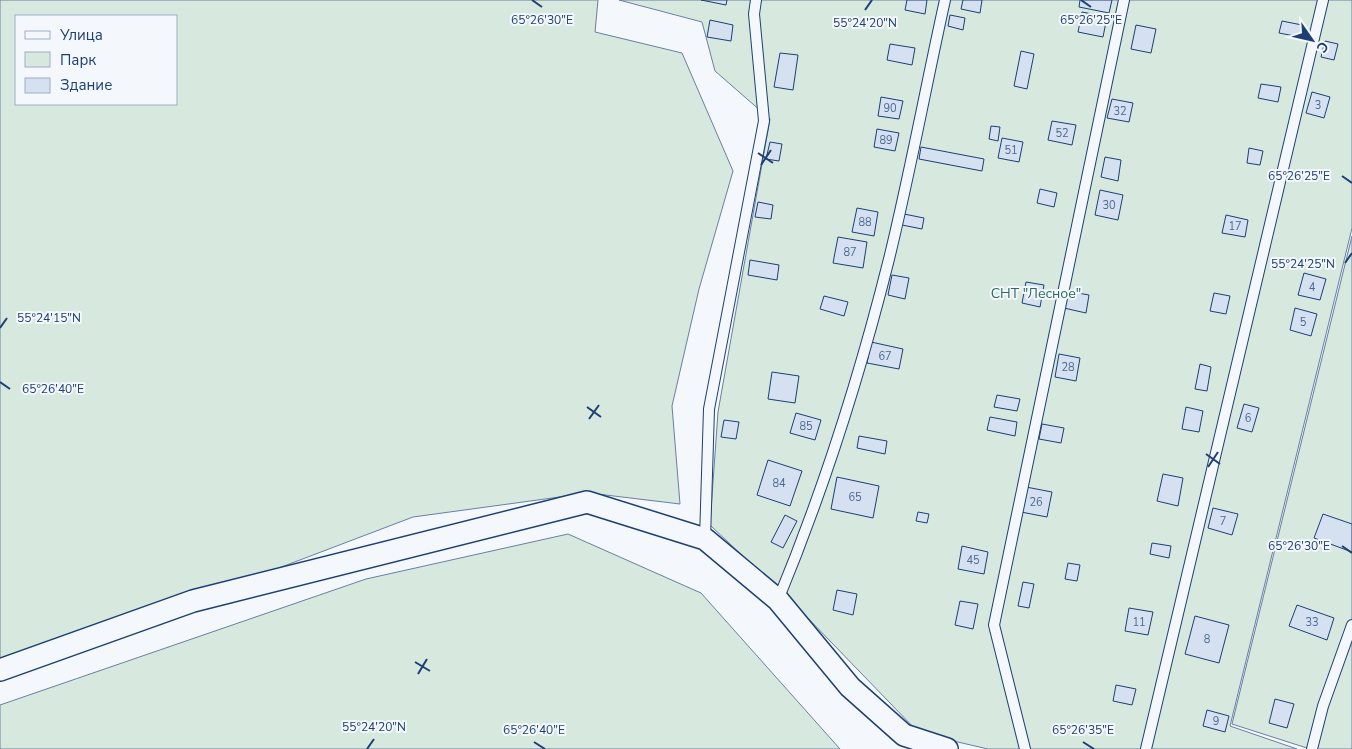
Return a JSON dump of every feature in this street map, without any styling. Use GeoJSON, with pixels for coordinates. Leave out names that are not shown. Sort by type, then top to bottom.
{"type":"FeatureCollection","features":[{"type":"Feature","properties":{"kind":"street"},"geometry":{"type":"LineString","coordinates":[[0,670],[193,601],[587,502],[705,539],[778,600],[850,687],[904,735],[947,749]]}},
{"type":"Feature","properties":{"kind":"lane"},"geometry":{"type":"LineString","coordinates":[[705,539],[709,410],[764,121],[754,14],[756,0]]}},
{"type":"Feature","properties":{"kind":"lane"},"geometry":{"type":"LineString","coordinates":[[778,600],[810,524],[848,407],[889,258],[945,0]]}},
{"type":"Feature","properties":{"kind":"lane"},"geometry":{"type":"LineString","coordinates":[[1025,749],[994,625],[1124,0]]}},
{"type":"Feature","properties":{"kind":"lane"},"geometry":{"type":"LineString","coordinates":[[1146,749],[1323,0]]}},
{"type":"Feature","properties":{"kind":"lane"},"geometry":{"type":"LineString","coordinates":[[1312,749],[1323,706],[1352,625]]}},
{"type":"Feature","properties":{"kind":"green space"},"geometry":{"type":"Polygon","coordinates":[[[0,0],[598,0],[595,32],[682,53],[733,171],[699,289],[672,406],[680,504],[589,493],[413,517],[0,674],[0,0]]]}},
{"type":"Feature","properties":{"kind":"green space","name":"СНТ \"Лесное\""},"geometry":{"type":"Polygon","coordinates":[[[619,0],[1352,0],[1352,228],[1230,726],[1297,749],[988,749],[919,733],[802,612],[710,525],[718,412],[770,119],[715,71],[702,22],[619,0]]]}},
{"type":"Feature","properties":{"kind":"green space"},"geometry":{"type":"Polygon","coordinates":[[[1352,236],[1352,749],[1310,749],[1232,724],[1352,236]]]}},
{"type":"Feature","properties":{"kind":"green space"},"geometry":{"type":"Polygon","coordinates":[[[568,534],[701,593],[840,749],[0,749],[0,705],[366,579],[568,534]]]}},
{"type":"Feature","properties":{"kind":"building"},"geometry":{"type":"Polygon","coordinates":[[[701,0],[727,0],[726,5],[701,0]]]}},
{"type":"Feature","properties":{"kind":"building"},"geometry":{"type":"Polygon","coordinates":[[[907,0],[927,0],[925,14],[905,10],[907,0]]]}},
{"type":"Feature","properties":{"kind":"building"},"geometry":{"type":"Polygon","coordinates":[[[963,0],[982,0],[980,13],[961,9],[963,0]]]}},
{"type":"Feature","properties":{"kind":"building"},"geometry":{"type":"Polygon","coordinates":[[[1080,0],[1112,0],[1109,13],[1079,7],[1080,0]]]}},
{"type":"Feature","properties":{"kind":"building"},"geometry":{"type":"Polygon","coordinates":[[[1082,12],[1107,17],[1103,37],[1078,32],[1082,12]]]}},
{"type":"Feature","properties":{"kind":"building"},"geometry":{"type":"Polygon","coordinates":[[[950,15],[965,18],[963,30],[948,26],[950,15]]]}},
{"type":"Feature","properties":{"kind":"building"},"geometry":{"type":"Polygon","coordinates":[[[710,20],[733,25],[731,41],[707,37],[710,20]]]}},
{"type":"Feature","properties":{"kind":"building"},"geometry":{"type":"Polygon","coordinates":[[[1282,21],[1302,25],[1300,37],[1279,33],[1282,21]]]}},
{"type":"Feature","properties":{"kind":"building"},"geometry":{"type":"Polygon","coordinates":[[[1136,25],[1156,29],[1151,53],[1131,49],[1136,25]]]}},
{"type":"Feature","properties":{"kind":"building"},"geometry":{"type":"Polygon","coordinates":[[[1325,41],[1338,44],[1334,60],[1321,57],[1325,41]]]}},
{"type":"Feature","properties":{"kind":"building"},"geometry":{"type":"Polygon","coordinates":[[[890,44],[915,48],[912,65],[887,60],[890,44]]]}},
{"type":"Feature","properties":{"kind":"building"},"geometry":{"type":"Polygon","coordinates":[[[1021,51],[1034,54],[1027,89],[1014,86],[1021,51]]]}},
{"type":"Feature","properties":{"kind":"building"},"geometry":{"type":"Polygon","coordinates":[[[780,53],[798,55],[793,90],[774,87],[780,53]]]}},
{"type":"Feature","properties":{"kind":"building"},"geometry":{"type":"Polygon","coordinates":[[[1261,84],[1281,87],[1278,102],[1258,98],[1261,84]]]}},
{"type":"Feature","properties":{"kind":"building"},"geometry":{"type":"Polygon","coordinates":[[[1312,92],[1330,97],[1324,118],[1306,113],[1312,92]]]}},
{"type":"Feature","properties":{"kind":"building"},"geometry":{"type":"Polygon","coordinates":[[[881,97],[903,101],[899,119],[878,116],[881,97]]]}},
{"type":"Feature","properties":{"kind":"building"},"geometry":{"type":"Polygon","coordinates":[[[1112,99],[1133,103],[1129,122],[1107,118],[1112,99]]]}},
{"type":"Feature","properties":{"kind":"building"},"geometry":{"type":"Polygon","coordinates":[[[1052,121],[1076,125],[1072,145],[1048,140],[1052,121]]]}},
{"type":"Feature","properties":{"kind":"building"},"geometry":{"type":"Polygon","coordinates":[[[991,126],[1000,127],[998,141],[989,139],[991,126]]]}},
{"type":"Feature","properties":{"kind":"building"},"geometry":{"type":"Polygon","coordinates":[[[877,129],[899,133],[895,151],[874,147],[877,129]]]}},
{"type":"Feature","properties":{"kind":"building"},"geometry":{"type":"Polygon","coordinates":[[[1002,138],[1023,142],[1019,162],[998,158],[1002,138]]]}},
{"type":"Feature","properties":{"kind":"building"},"geometry":{"type":"Polygon","coordinates":[[[770,142],[782,144],[779,161],[766,159],[770,142]]]}},
{"type":"Feature","properties":{"kind":"building"},"geometry":{"type":"Polygon","coordinates":[[[921,147],[984,159],[982,171],[919,159],[921,147]]]}},
{"type":"Feature","properties":{"kind":"building"},"geometry":{"type":"Polygon","coordinates":[[[1249,148],[1263,151],[1260,165],[1247,163],[1249,148]]]}},
{"type":"Feature","properties":{"kind":"building"},"geometry":{"type":"Polygon","coordinates":[[[1105,157],[1121,160],[1118,181],[1101,177],[1105,157]]]}},
{"type":"Feature","properties":{"kind":"building"},"geometry":{"type":"Polygon","coordinates":[[[1040,189],[1057,193],[1054,207],[1037,203],[1040,189]]]}},
{"type":"Feature","properties":{"kind":"building"},"geometry":{"type":"Polygon","coordinates":[[[1100,190],[1123,195],[1118,220],[1095,215],[1100,190]]]}},
{"type":"Feature","properties":{"kind":"building"},"geometry":{"type":"Polygon","coordinates":[[[758,202],[773,205],[771,219],[755,217],[758,202]]]}},
{"type":"Feature","properties":{"kind":"building"},"geometry":{"type":"Polygon","coordinates":[[[857,208],[878,212],[874,236],[852,232],[857,208]]]}},
{"type":"Feature","properties":{"kind":"building"},"geometry":{"type":"Polygon","coordinates":[[[904,214],[924,218],[922,229],[902,225],[904,214]]]}},
{"type":"Feature","properties":{"kind":"building"},"geometry":{"type":"Polygon","coordinates":[[[1226,215],[1248,220],[1245,237],[1222,233],[1226,215]]]}},
{"type":"Feature","properties":{"kind":"building"},"geometry":{"type":"Polygon","coordinates":[[[838,237],[867,242],[863,268],[833,263],[838,237]]]}},
{"type":"Feature","properties":{"kind":"building"},"geometry":{"type":"Polygon","coordinates":[[[750,260],[779,265],[777,280],[748,275],[750,260]]]}},
{"type":"Feature","properties":{"kind":"building"},"geometry":{"type":"Polygon","coordinates":[[[1304,273],[1326,279],[1320,300],[1298,295],[1304,273]]]}},
{"type":"Feature","properties":{"kind":"building"},"geometry":{"type":"Polygon","coordinates":[[[892,275],[909,278],[905,299],[888,295],[892,275]]]}},
{"type":"Feature","properties":{"kind":"building"},"geometry":{"type":"Polygon","coordinates":[[[1026,282],[1044,285],[1040,307],[1022,303],[1026,282]]]}},
{"type":"Feature","properties":{"kind":"building"},"geometry":{"type":"Polygon","coordinates":[[[1067,291],[1089,295],[1086,313],[1064,308],[1067,291]]]}},
{"type":"Feature","properties":{"kind":"building"},"geometry":{"type":"Polygon","coordinates":[[[1214,293],[1230,296],[1226,314],[1210,311],[1214,293]]]}},
{"type":"Feature","properties":{"kind":"building"},"geometry":{"type":"Polygon","coordinates":[[[824,296],[848,302],[844,316],[820,309],[824,296]]]}},
{"type":"Feature","properties":{"kind":"building"},"geometry":{"type":"Polygon","coordinates":[[[1295,308],[1317,314],[1311,336],[1290,330],[1295,308]]]}},
{"type":"Feature","properties":{"kind":"building"},"geometry":{"type":"Polygon","coordinates":[[[871,342],[903,349],[899,369],[867,363],[871,342]]]}},
{"type":"Feature","properties":{"kind":"building"},"geometry":{"type":"Polygon","coordinates":[[[1059,354],[1080,358],[1076,381],[1055,377],[1059,354]]]}},
{"type":"Feature","properties":{"kind":"building"},"geometry":{"type":"Polygon","coordinates":[[[1200,364],[1211,367],[1207,391],[1195,389],[1200,364]]]}},
{"type":"Feature","properties":{"kind":"building"},"geometry":{"type":"Polygon","coordinates":[[[772,372],[799,376],[795,403],[768,399],[772,372]]]}},
{"type":"Feature","properties":{"kind":"building"},"geometry":{"type":"Polygon","coordinates":[[[997,395],[1020,399],[1017,411],[994,407],[997,395]]]}},
{"type":"Feature","properties":{"kind":"building"},"geometry":{"type":"Polygon","coordinates":[[[1244,404],[1259,408],[1252,432],[1237,428],[1244,404]]]}},
{"type":"Feature","properties":{"kind":"building"},"geometry":{"type":"Polygon","coordinates":[[[1186,407],[1203,411],[1199,432],[1182,429],[1186,407]]]}},
{"type":"Feature","properties":{"kind":"building"},"geometry":{"type":"Polygon","coordinates":[[[796,413],[821,420],[815,440],[790,433],[796,413]]]}},
{"type":"Feature","properties":{"kind":"building"},"geometry":{"type":"Polygon","coordinates":[[[990,417],[1017,422],[1015,436],[987,430],[990,417]]]}},
{"type":"Feature","properties":{"kind":"building"},"geometry":{"type":"Polygon","coordinates":[[[724,420],[739,422],[736,439],[721,437],[724,420]]]}},
{"type":"Feature","properties":{"kind":"building"},"geometry":{"type":"Polygon","coordinates":[[[1042,424],[1064,428],[1061,443],[1039,439],[1042,424]]]}},
{"type":"Feature","properties":{"kind":"building"},"geometry":{"type":"Polygon","coordinates":[[[859,436],[887,441],[885,454],[857,448],[859,436]]]}},
{"type":"Feature","properties":{"kind":"building"},"geometry":{"type":"Polygon","coordinates":[[[768,460],[802,471],[790,506],[757,495],[768,460]]]}},
{"type":"Feature","properties":{"kind":"building"},"geometry":{"type":"Polygon","coordinates":[[[1163,474],[1183,478],[1178,506],[1157,501],[1163,474]]]}},
{"type":"Feature","properties":{"kind":"building"},"geometry":{"type":"Polygon","coordinates":[[[837,477],[879,486],[873,518],[831,509],[837,477]]]}},
{"type":"Feature","properties":{"kind":"building"},"geometry":{"type":"Polygon","coordinates":[[[1026,487],[1052,492],[1047,517],[1021,512],[1026,487]]]}},
{"type":"Feature","properties":{"kind":"building"},"geometry":{"type":"Polygon","coordinates":[[[1213,508],[1238,514],[1232,535],[1208,528],[1213,508]]]}},
{"type":"Feature","properties":{"kind":"building"},"geometry":{"type":"Polygon","coordinates":[[[918,512],[929,514],[927,523],[916,521],[918,512]]]}},
{"type":"Feature","properties":{"kind":"building"},"geometry":{"type":"Polygon","coordinates":[[[1323,514],[1352,524],[1352,552],[1314,538],[1323,514]]]}},
{"type":"Feature","properties":{"kind":"building"},"geometry":{"type":"Polygon","coordinates":[[[785,515],[797,521],[783,548],[771,542],[785,515]]]}},
{"type":"Feature","properties":{"kind":"building"},"geometry":{"type":"Polygon","coordinates":[[[1152,543],[1171,546],[1169,558],[1150,554],[1152,543]]]}},
{"type":"Feature","properties":{"kind":"building"},"geometry":{"type":"Polygon","coordinates":[[[962,546],[988,552],[984,574],[958,569],[962,546]]]}},
{"type":"Feature","properties":{"kind":"building"},"geometry":{"type":"Polygon","coordinates":[[[1068,563],[1080,565],[1077,581],[1065,579],[1068,563]]]}},
{"type":"Feature","properties":{"kind":"building"},"geometry":{"type":"Polygon","coordinates":[[[1023,582],[1034,584],[1029,608],[1018,606],[1023,582]]]}},
{"type":"Feature","properties":{"kind":"building"},"geometry":{"type":"Polygon","coordinates":[[[837,590],[857,594],[853,615],[833,610],[837,590]]]}},
{"type":"Feature","properties":{"kind":"building"},"geometry":{"type":"Polygon","coordinates":[[[960,601],[978,604],[973,629],[955,625],[960,601]]]}},
{"type":"Feature","properties":{"kind":"building"},"geometry":{"type":"Polygon","coordinates":[[[1297,605],[1334,618],[1327,640],[1289,626],[1297,605]]]}},
{"type":"Feature","properties":{"kind":"building"},"geometry":{"type":"Polygon","coordinates":[[[1129,608],[1153,612],[1148,635],[1125,631],[1129,608]]]}},
{"type":"Feature","properties":{"kind":"building"},"geometry":{"type":"Polygon","coordinates":[[[1195,616],[1229,625],[1219,663],[1185,654],[1195,616]]]}},
{"type":"Feature","properties":{"kind":"building"},"geometry":{"type":"Polygon","coordinates":[[[1116,685],[1136,689],[1132,705],[1113,701],[1116,685]]]}},
{"type":"Feature","properties":{"kind":"building"},"geometry":{"type":"Polygon","coordinates":[[[1275,699],[1294,704],[1287,728],[1269,723],[1275,699]]]}},
{"type":"Feature","properties":{"kind":"building"},"geometry":{"type":"Polygon","coordinates":[[[1207,710],[1229,716],[1225,732],[1203,726],[1207,710]]]}}]}
